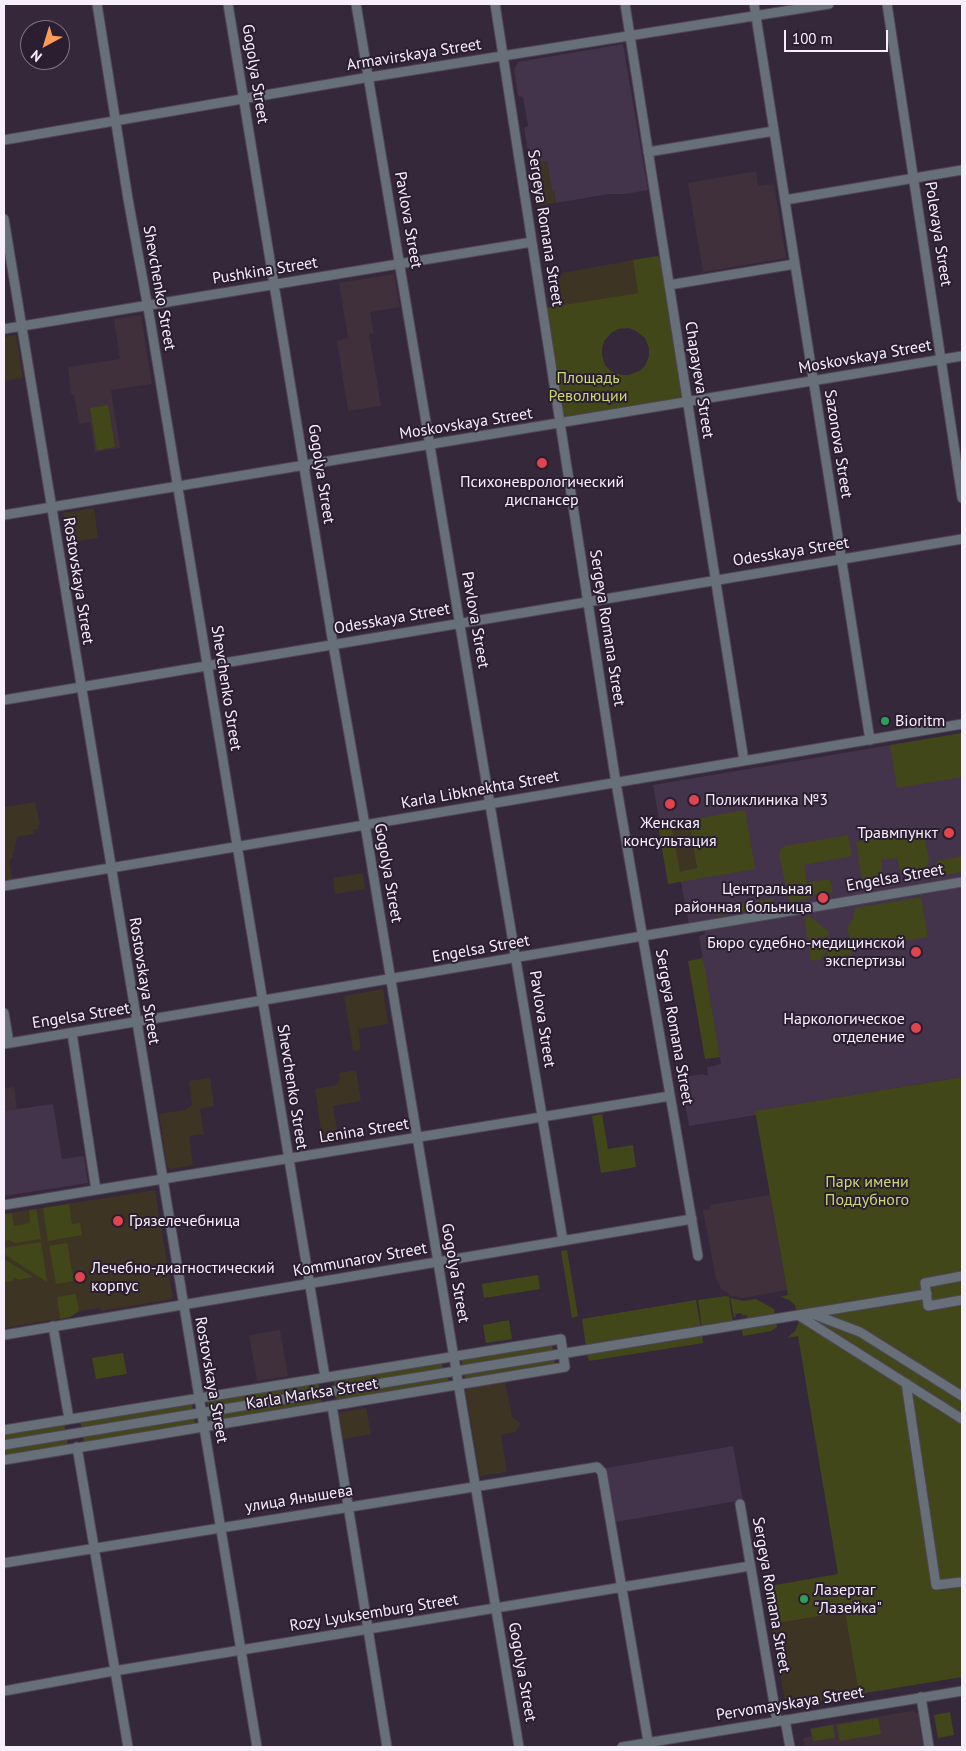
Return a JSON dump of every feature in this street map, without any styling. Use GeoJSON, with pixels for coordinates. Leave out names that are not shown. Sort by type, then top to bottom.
{"type":"FeatureCollection","features":[{"type":"Feature","properties":{"kind":"street","name":"Shevchenko Street"},"geometry":{"type":"LineString","coordinates":[[97,4],[325,1377]]}},
{"type":"Feature","properties":{"kind":"street","name":"Gogolya Street"},"geometry":{"type":"LineString","coordinates":[[228,4],[333,644],[519,1747]]}},
{"type":"Feature","properties":{"kind":"street","name":"Pavlova Street"},"geometry":{"type":"LineString","coordinates":[[356,4],[461,622],[563,1241]]}},
{"type":"Feature","properties":{"kind":"street","name":"Sergeya Romana Street"},"geometry":{"type":"LineString","coordinates":[[495,4],[616,783],[698,1256]]}},
{"type":"Feature","properties":{"kind":"street","name":"Chapayeva Street"},"geometry":{"type":"LineString","coordinates":[[625,4],[744,761]]}},
{"type":"Feature","properties":{"kind":"street","name":"Sazonova Street"},"geometry":{"type":"LineString","coordinates":[[754,4],[870,740]]}},
{"type":"Feature","properties":{"kind":"street","name":"Armavirskaya Street"},"geometry":{"type":"LineString","coordinates":[[4,140],[244,98],[829,4]]}},
{"type":"Feature","properties":{"kind":"street","name":"Polevaya Street"},"geometry":{"type":"LineString","coordinates":[[887,4],[962,498]]}},
{"type":"Feature","properties":{"kind":"street"},"geometry":{"type":"LineString","coordinates":[[648,152],[774,131]]}},
{"type":"Feature","properties":{"kind":"street"},"geometry":{"type":"LineString","coordinates":[[785,200],[962,170]]}},
{"type":"Feature","properties":{"kind":"street","name":"Rostovskaya Street"},"geometry":{"type":"LineString","coordinates":[[4,219],[257,1747]]}},
{"type":"Feature","properties":{"kind":"street","name":"Pushkina Street"},"geometry":{"type":"LineString","coordinates":[[4,329],[532,242]]}},
{"type":"Feature","properties":{"kind":"street"},"geometry":{"type":"LineString","coordinates":[[669,285],[795,264]]}},
{"type":"Feature","properties":{"kind":"street","name":"Moskovskaya Street"},"geometry":{"type":"LineString","coordinates":[[4,515],[962,356]]}},
{"type":"Feature","properties":{"kind":"street","name":"Odesskaya Street"},"geometry":{"type":"LineString","coordinates":[[4,700],[962,539]]}},
{"type":"Feature","properties":{"kind":"street","name":"Karla Libknekhta Street"},"geometry":{"type":"LineString","coordinates":[[4,886],[962,724]]}},
{"type":"Feature","properties":{"kind":"street","name":"Engelsa Street"},"geometry":{"type":"LineString","coordinates":[[6,1044],[962,882]]}},
{"type":"Feature","properties":{"kind":"street"},"geometry":{"type":"LineString","coordinates":[[4,1013],[6,1044]]}},
{"type":"Feature","properties":{"kind":"street"},"geometry":{"type":"LineString","coordinates":[[72,1033],[96,1190]]}},
{"type":"Feature","properties":{"kind":"street","name":"Lenina Street"},"geometry":{"type":"LineString","coordinates":[[4,1205],[670,1096]]}},
{"type":"Feature","properties":{"kind":"street","name":"Kommunarov Street"},"geometry":{"type":"LineString","coordinates":[[4,1335],[692,1219]]}},
{"type":"Feature","properties":{"kind":"street"},"geometry":{"type":"LineString","coordinates":[[962,1276],[925,1283],[928,1306],[962,1300]]}},
{"type":"Feature","properties":{"kind":"street"},"geometry":{"type":"LineString","coordinates":[[4,1445],[927,1294]]}},
{"type":"Feature","properties":{"kind":"street"},"geometry":{"type":"LineString","coordinates":[[810,1313],[860,1332],[962,1396]]}},
{"type":"Feature","properties":{"kind":"street"},"geometry":{"type":"LineString","coordinates":[[798,1315],[962,1418]]}},
{"type":"Feature","properties":{"kind":"street"},"geometry":{"type":"LineString","coordinates":[[53,1326],[69,1419]]}},
{"type":"Feature","properties":{"kind":"street","name":"Karla Marksa Street"},"geometry":{"type":"LineString","coordinates":[[4,1430],[561,1339],[565,1367],[4,1460]]}},
{"type":"Feature","properties":{"kind":"street"},"geometry":{"type":"LineString","coordinates":[[906,1383],[936,1585],[962,1582]]}},
{"type":"Feature","properties":{"kind":"street"},"geometry":{"type":"LineString","coordinates":[[332,1406],[387,1747]]}},
{"type":"Feature","properties":{"kind":"street"},"geometry":{"type":"LineString","coordinates":[[77,1448],[128,1747]]}},
{"type":"Feature","properties":{"kind":"street","name":"улица Янышева"},"geometry":{"type":"LineString","coordinates":[[4,1563],[594,1466],[602,1472],[621,1587]]}},
{"type":"Feature","properties":{"kind":"street","name":"Sergeya Romana Street"},"geometry":{"type":"LineString","coordinates":[[740,1504],[750,1566],[781,1721],[790,1747]]}},
{"type":"Feature","properties":{"kind":"street","name":"Rozy Lyuksemburg Street"},"geometry":{"type":"LineString","coordinates":[[4,1690],[115,1670],[750,1566]]}},
{"type":"Feature","properties":{"kind":"street"},"geometry":{"type":"LineString","coordinates":[[621,1587],[648,1745]]}},
{"type":"Feature","properties":{"kind":"street","name":"Pervomayskaya Street"},"geometry":{"type":"LineString","coordinates":[[622,1747],[648,1745],[962,1690]]}},
{"type":"Feature","properties":{"kind":"street"},"geometry":{"type":"LineString","coordinates":[[921,1697],[929,1747]]}},
{"type":"Feature","properties":{"kind":"shaded area"},"geometry":{"type":"Polygon","coordinates":[[[623,44],[648,190],[556,203],[547,161],[530,164],[524,128],[528,126],[523,97],[518,96],[514,70],[518,62],[623,44]]]}},
{"type":"Feature","properties":{"kind":"shaded area"},"geometry":{"type":"Polygon","coordinates":[[[547,161],[556,203],[537,206],[530,164],[547,161]]]}},
{"type":"Feature","properties":{"kind":"shaded area"},"geometry":{"type":"Polygon","coordinates":[[[756,171],[758,186],[774,184],[786,258],[703,272],[688,183],[756,171]]]}},
{"type":"Feature","properties":{"kind":"shaded area"},"geometry":{"type":"Polygon","coordinates":[[[633,260],[638,293],[563,306],[559,285],[557,285],[558,276],[562,276],[562,273],[633,260]]]}},
{"type":"Feature","properties":{"kind":"shaded area"},"geometry":{"type":"Polygon","coordinates":[[[394,274],[400,307],[370,312],[374,333],[369,334],[381,406],[348,411],[337,341],[348,338],[339,283],[394,274]]]}},
{"type":"Feature","properties":{"kind":"shaded area"},"geometry":{"type":"Polygon","coordinates":[[[141,315],[152,384],[111,390],[120,448],[95,452],[90,422],[79,424],[74,394],[71,394],[68,367],[120,359],[114,319],[141,315]]]}},
{"type":"Feature","properties":{"kind":"shaded area"},"geometry":{"type":"Polygon","coordinates":[[[16,335],[23,378],[4,381],[4,337],[16,335]]]}},
{"type":"Feature","properties":{"kind":"shaded area"},"geometry":{"type":"Polygon","coordinates":[[[94,508],[98,538],[67,543],[63,513],[94,508]]]}},
{"type":"Feature","properties":{"kind":"shaded area","name":"Центральная районная больница"},"geometry":{"type":"Polygon","coordinates":[[[962,733],[962,1077],[756,1111],[756,1115],[689,1126],[680,1078],[702,1074],[708,1076],[707,1067],[721,1064],[699,936],[705,934],[703,923],[689,925],[679,872],[697,868],[689,820],[660,825],[653,785],[962,733]]]}},
{"type":"Feature","properties":{"kind":"shaded area"},"geometry":{"type":"Polygon","coordinates":[[[35,802],[40,825],[38,829],[33,830],[34,834],[17,837],[13,856],[9,861],[12,879],[4,881],[4,807],[35,802]]]}},
{"type":"Feature","properties":{"kind":"shaded area"},"geometry":{"type":"Polygon","coordinates":[[[689,820],[697,869],[679,872],[671,823],[689,820]]]}},
{"type":"Feature","properties":{"kind":"shaded area"},"geometry":{"type":"Polygon","coordinates":[[[363,873],[365,889],[335,894],[333,878],[363,873]]]}},
{"type":"Feature","properties":{"kind":"shaded area"},"geometry":{"type":"Polygon","coordinates":[[[383,989],[388,1024],[358,1029],[361,1050],[353,1051],[344,996],[383,989]]]}},
{"type":"Feature","properties":{"kind":"shaded area"},"geometry":{"type":"Polygon","coordinates":[[[356,1070],[361,1101],[333,1106],[339,1142],[323,1144],[315,1089],[337,1085],[340,1079],[339,1073],[356,1070]]]}},
{"type":"Feature","properties":{"kind":"shaded area"},"geometry":{"type":"Polygon","coordinates":[[[210,1078],[214,1106],[200,1109],[204,1134],[189,1136],[193,1165],[171,1169],[167,1166],[159,1114],[185,1110],[192,1105],[189,1081],[210,1078]]]}},
{"type":"Feature","properties":{"kind":"shaded area"},"geometry":{"type":"Polygon","coordinates":[[[14,1087],[17,1109],[4,1111],[4,1089],[14,1087]]]}},
{"type":"Feature","properties":{"kind":"shaded area"},"geometry":{"type":"Polygon","coordinates":[[[53,1104],[62,1159],[84,1156],[88,1183],[4,1196],[4,1111],[53,1104]]]}},
{"type":"Feature","properties":{"kind":"shaded area"},"geometry":{"type":"Polygon","coordinates":[[[155,1190],[173,1299],[101,1311],[100,1308],[79,1311],[70,1317],[4,1328],[4,1214],[155,1190]]]}},
{"type":"Feature","properties":{"kind":"shaded area"},"geometry":{"type":"Polygon","coordinates":[[[770,1195],[787,1290],[743,1298],[731,1296],[721,1288],[716,1279],[703,1210],[710,1209],[710,1205],[770,1195]]]}},
{"type":"Feature","properties":{"kind":"shaded area"},"geometry":{"type":"Polygon","coordinates":[[[280,1330],[288,1376],[257,1381],[249,1335],[280,1330]]]}},
{"type":"Feature","properties":{"kind":"shaded area"},"geometry":{"type":"Polygon","coordinates":[[[505,1381],[512,1417],[519,1422],[520,1426],[515,1432],[501,1435],[507,1472],[480,1476],[465,1387],[505,1381]]]}},
{"type":"Feature","properties":{"kind":"shaded area"},"geometry":{"type":"Polygon","coordinates":[[[366,1408],[371,1434],[343,1439],[338,1413],[366,1408]]]}},
{"type":"Feature","properties":{"kind":"shaded area"},"geometry":{"type":"Polygon","coordinates":[[[733,1446],[743,1500],[616,1522],[606,1468],[733,1446]]]}},
{"type":"Feature","properties":{"kind":"shaded area"},"geometry":{"type":"Polygon","coordinates":[[[845,1612],[859,1694],[786,1707],[771,1624],[845,1612]]]}},
{"type":"Feature","properties":{"kind":"shaded area"},"geometry":{"type":"Polygon","coordinates":[[[912,1711],[918,1714],[923,1747],[805,1747],[803,1738],[811,1736],[810,1728],[912,1711]]]}},
{"type":"Feature","properties":{"kind":"green space","name":"Площадь Революции"},"geometry":{"type":"Polygon","coordinates":[[[658,256],[660,259],[683,400],[565,420],[546,308],[638,293],[633,260],[658,256]],[[629,328],[618,329],[611,333],[604,341],[602,355],[605,365],[612,372],[629,375],[645,366],[649,356],[649,348],[645,338],[629,328]]]}},
{"type":"Feature","properties":{"kind":"green space"},"geometry":{"type":"Polygon","coordinates":[[[108,405],[115,447],[97,450],[90,408],[108,405]]]}},
{"type":"Feature","properties":{"kind":"green space"},"geometry":{"type":"Polygon","coordinates":[[[962,733],[962,777],[897,788],[890,745],[962,733]]]}},
{"type":"Feature","properties":{"kind":"green space"},"geometry":{"type":"Polygon","coordinates":[[[745,810],[755,869],[668,884],[658,825],[671,823],[680,872],[697,868],[689,820],[745,810]]]}},
{"type":"Feature","properties":{"kind":"green space"},"geometry":{"type":"Polygon","coordinates":[[[920,830],[924,834],[929,860],[926,869],[903,873],[900,871],[897,858],[881,860],[882,876],[862,880],[856,842],[920,830]]]}},
{"type":"Feature","properties":{"kind":"green space"},"geometry":{"type":"Polygon","coordinates":[[[848,835],[852,856],[804,865],[810,898],[792,902],[789,900],[779,855],[781,848],[848,835]]]}},
{"type":"Feature","properties":{"kind":"green space"},"geometry":{"type":"Polygon","coordinates":[[[962,856],[962,872],[935,877],[934,869],[937,861],[962,856]]]}},
{"type":"Feature","properties":{"kind":"green space"},"geometry":{"type":"Polygon","coordinates":[[[830,879],[833,892],[811,895],[809,882],[830,879]]]}},
{"type":"Feature","properties":{"kind":"green space"},"geometry":{"type":"Polygon","coordinates":[[[921,897],[928,937],[862,948],[850,940],[847,927],[853,919],[855,908],[921,897]]]}},
{"type":"Feature","properties":{"kind":"green space"},"geometry":{"type":"Polygon","coordinates":[[[774,898],[769,907],[717,916],[716,908],[774,898]]]}},
{"type":"Feature","properties":{"kind":"green space"},"geometry":{"type":"Polygon","coordinates":[[[809,916],[828,931],[829,936],[808,940],[804,917],[809,916]]]}},
{"type":"Feature","properties":{"kind":"green space"},"geometry":{"type":"Polygon","coordinates":[[[830,939],[831,944],[820,960],[811,961],[808,943],[830,939]]]}},
{"type":"Feature","properties":{"kind":"green space"},"geometry":{"type":"Polygon","coordinates":[[[847,942],[851,945],[853,954],[823,959],[833,945],[847,942]]]}},
{"type":"Feature","properties":{"kind":"green space"},"geometry":{"type":"Polygon","coordinates":[[[703,958],[720,1057],[705,1059],[688,961],[703,958]]]}},
{"type":"Feature","properties":{"kind":"green space","name":"Парк имени Поддубного"},"geometry":{"type":"Polygon","coordinates":[[[962,1077],[962,1677],[859,1694],[845,1612],[771,1624],[764,1587],[838,1574],[798,1336],[787,1338],[795,1331],[799,1322],[795,1305],[789,1300],[780,1297],[788,1295],[755,1111],[962,1077]]]}},
{"type":"Feature","properties":{"kind":"green space"},"geometry":{"type":"Polygon","coordinates":[[[602,1114],[608,1149],[633,1145],[636,1167],[601,1173],[592,1116],[602,1114]]]}},
{"type":"Feature","properties":{"kind":"green space"},"geometry":{"type":"Polygon","coordinates":[[[69,1204],[72,1224],[80,1223],[82,1235],[48,1241],[43,1208],[69,1204]]]}},
{"type":"Feature","properties":{"kind":"green space"},"geometry":{"type":"Polygon","coordinates":[[[36,1209],[41,1239],[15,1243],[9,1240],[4,1241],[4,1214],[12,1213],[14,1226],[30,1223],[29,1210],[36,1209]]]}},
{"type":"Feature","properties":{"kind":"green space"},"geometry":{"type":"Polygon","coordinates":[[[41,1242],[47,1282],[4,1254],[4,1248],[41,1242]]]}},
{"type":"Feature","properties":{"kind":"green space"},"geometry":{"type":"Polygon","coordinates":[[[67,1243],[74,1281],[56,1284],[49,1246],[67,1243]]]}},
{"type":"Feature","properties":{"kind":"green space"},"geometry":{"type":"Polygon","coordinates":[[[567,1250],[578,1316],[572,1318],[561,1251],[567,1250]]]}},
{"type":"Feature","properties":{"kind":"green space"},"geometry":{"type":"Polygon","coordinates":[[[4,1259],[33,1277],[18,1280],[14,1277],[12,1281],[5,1282],[4,1259]]]}},
{"type":"Feature","properties":{"kind":"green space"},"geometry":{"type":"Polygon","coordinates":[[[538,1275],[540,1289],[484,1298],[482,1284],[538,1275]]]}},
{"type":"Feature","properties":{"kind":"green space"},"geometry":{"type":"Polygon","coordinates":[[[76,1294],[79,1311],[70,1317],[60,1319],[57,1297],[76,1294]]]}},
{"type":"Feature","properties":{"kind":"green space"},"geometry":{"type":"Polygon","coordinates":[[[729,1297],[733,1323],[702,1328],[698,1300],[729,1297]]]}},
{"type":"Feature","properties":{"kind":"green space"},"geometry":{"type":"Polygon","coordinates":[[[730,1298],[744,1301],[756,1299],[774,1309],[775,1316],[748,1321],[747,1315],[742,1315],[741,1313],[735,1314],[736,1317],[734,1317],[730,1298]]]}},
{"type":"Feature","properties":{"kind":"green space"},"geometry":{"type":"Polygon","coordinates":[[[696,1300],[701,1328],[644,1336],[641,1334],[637,1337],[586,1346],[582,1319],[696,1300]]]}},
{"type":"Feature","properties":{"kind":"green space"},"geometry":{"type":"Polygon","coordinates":[[[509,1320],[512,1339],[486,1343],[483,1325],[509,1320]]]}},
{"type":"Feature","properties":{"kind":"green space"},"geometry":{"type":"Polygon","coordinates":[[[776,1322],[777,1327],[771,1331],[743,1336],[741,1327],[776,1322]]]}},
{"type":"Feature","properties":{"kind":"green space"},"geometry":{"type":"Polygon","coordinates":[[[702,1334],[703,1343],[589,1361],[587,1354],[702,1334]]]}},
{"type":"Feature","properties":{"kind":"green space"},"geometry":{"type":"Polygon","coordinates":[[[552,1344],[553,1353],[532,1354],[502,1361],[498,1358],[495,1362],[463,1367],[461,1359],[552,1344]]]}},
{"type":"Feature","properties":{"kind":"green space"},"geometry":{"type":"Polygon","coordinates":[[[123,1353],[127,1374],[96,1379],[92,1358],[123,1353]]]}},
{"type":"Feature","properties":{"kind":"green space"},"geometry":{"type":"Polygon","coordinates":[[[554,1358],[556,1367],[465,1381],[464,1373],[475,1371],[477,1373],[554,1358]]]}},
{"type":"Feature","properties":{"kind":"green space"},"geometry":{"type":"Polygon","coordinates":[[[442,1362],[443,1371],[374,1381],[371,1379],[335,1389],[334,1380],[442,1362]]]}},
{"type":"Feature","properties":{"kind":"green space"},"geometry":{"type":"Polygon","coordinates":[[[448,1375],[449,1384],[337,1402],[336,1394],[352,1391],[354,1393],[407,1382],[409,1384],[448,1375]]]}},
{"type":"Feature","properties":{"kind":"green space"},"geometry":{"type":"Polygon","coordinates":[[[318,1382],[320,1391],[211,1409],[211,1407],[208,1407],[207,1400],[318,1382]]]}},
{"type":"Feature","properties":{"kind":"green space"},"geometry":{"type":"Polygon","coordinates":[[[321,1396],[322,1405],[212,1423],[209,1415],[235,1412],[236,1410],[277,1403],[282,1406],[285,1402],[321,1396]]]}},
{"type":"Feature","properties":{"kind":"green space"},"geometry":{"type":"Polygon","coordinates":[[[192,1403],[193,1412],[122,1421],[82,1430],[80,1421],[192,1403]]]}},
{"type":"Feature","properties":{"kind":"green space"},"geometry":{"type":"Polygon","coordinates":[[[194,1417],[195,1426],[84,1444],[83,1435],[108,1433],[109,1431],[152,1424],[154,1426],[155,1423],[194,1417]]]}},
{"type":"Feature","properties":{"kind":"green space"},"geometry":{"type":"Polygon","coordinates":[[[64,1424],[66,1433],[4,1443],[4,1434],[64,1424]]]}},
{"type":"Feature","properties":{"kind":"green space"},"geometry":{"type":"Polygon","coordinates":[[[67,1438],[68,1447],[4,1457],[4,1448],[13,1447],[17,1449],[20,1446],[67,1438]]]}},
{"type":"Feature","properties":{"kind":"green space"},"geometry":{"type":"Polygon","coordinates":[[[950,1712],[954,1735],[938,1738],[934,1715],[950,1712]]]}},
{"type":"Feature","properties":{"kind":"green space"},"geometry":{"type":"Polygon","coordinates":[[[878,1718],[881,1734],[840,1741],[837,1725],[878,1718]]]}},
{"type":"Feature","properties":{"kind":"green space"},"geometry":{"type":"Polygon","coordinates":[[[833,1725],[835,1738],[813,1741],[811,1729],[833,1725]]]}},
{"type":"Feature","properties":{"kind":"place","name":"Психоневрологический диспансер"},"geometry":{"type":"Point","coordinates":[542,463]}},
{"type":"Feature","properties":{"kind":"place","name":"Bioritm"},"geometry":{"type":"Point","coordinates":[885,721]}},
{"type":"Feature","properties":{"kind":"place","name":"Поликлиника №3"},"geometry":{"type":"Point","coordinates":[694,800]}},
{"type":"Feature","properties":{"kind":"place","name":"Женская консультация"},"geometry":{"type":"Point","coordinates":[670,804]}},
{"type":"Feature","properties":{"kind":"place","name":"Травмпункт"},"geometry":{"type":"Point","coordinates":[949,833]}},
{"type":"Feature","properties":{"kind":"place","name":"Центральная районная больница"},"geometry":{"type":"Point","coordinates":[823,898]}},
{"type":"Feature","properties":{"kind":"place","name":"Бюро судебно-медицинской экспертизы"},"geometry":{"type":"Point","coordinates":[916,952]}},
{"type":"Feature","properties":{"kind":"place","name":"Наркологическое отделение"},"geometry":{"type":"Point","coordinates":[916,1028]}},
{"type":"Feature","properties":{"kind":"place","name":"Грязелечебница"},"geometry":{"type":"Point","coordinates":[118,1221]}},
{"type":"Feature","properties":{"kind":"place","name":"Лечебно-диагностический корпус"},"geometry":{"type":"Point","coordinates":[80,1277]}},
{"type":"Feature","properties":{"kind":"place","name":"Лазертаг \"Лазейка\""},"geometry":{"type":"Point","coordinates":[804,1599]}}]}
